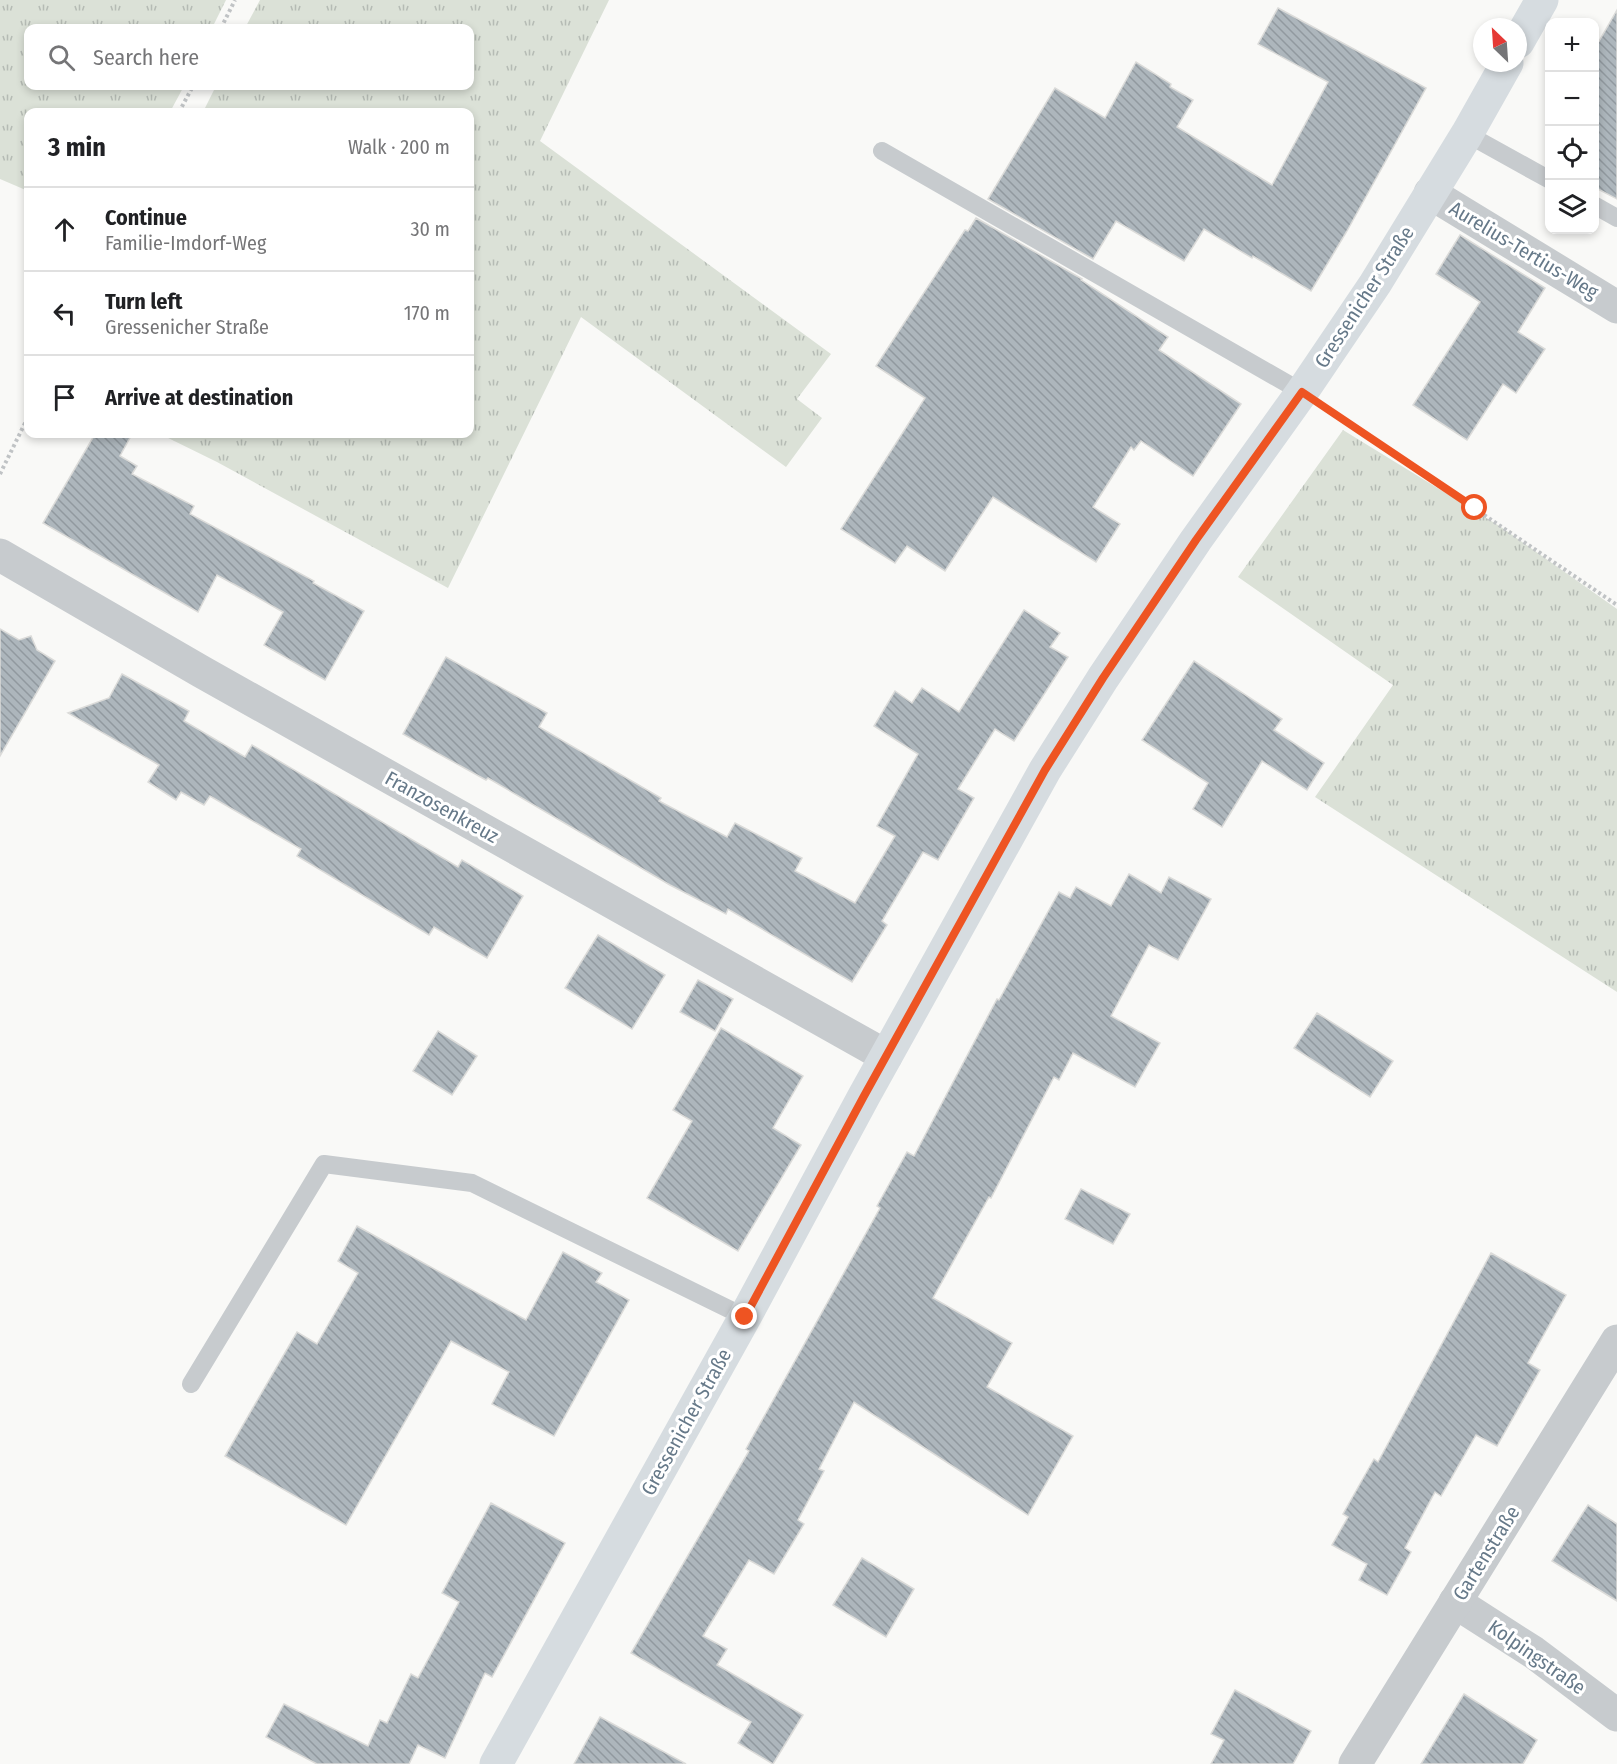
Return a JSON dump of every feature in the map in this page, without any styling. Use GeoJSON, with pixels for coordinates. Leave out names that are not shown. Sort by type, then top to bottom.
{"type":"FeatureCollection","features":[{"type":"Feature","properties":{"kind":"main road"},"geometry":{"type":"LineString","coordinates":[[1527,26],[1542,0]]}},
{"type":"Feature","properties":{"kind":"main road","name":"Gressenicher Straße"},"geometry":{"type":"LineString","coordinates":[[496,1764],[745,1317],[886,1056],[1045,770],[1103,678],[1196,540],[1302,392],[1375,284],[1467,134],[1501,72]]}},
{"type":"Feature","properties":{"kind":"street","name":"Aurelius-Tertius-Weg"},"geometry":{"type":"LineString","coordinates":[[1430,194],[1617,307]]}},
{"type":"Feature","properties":{"kind":"street","name":"Franzosenkreuz"},"geometry":{"type":"LineString","coordinates":[[0,555],[213,678],[886,1056]]}},
{"type":"Feature","properties":{"kind":"street","name":"Gartenstraße"},"geometry":{"type":"LineString","coordinates":[[1355,1764],[1617,1341]]}},
{"type":"Feature","properties":{"kind":"street","name":"Kolpingstraße"},"geometry":{"type":"LineString","coordinates":[[1455,1602],[1533,1652],[1617,1715]]}},
{"type":"Feature","properties":{"kind":"lane"},"geometry":{"type":"LineString","coordinates":[[1467,134],[1545,177]]}},
{"type":"Feature","properties":{"kind":"lane"},"geometry":{"type":"LineString","coordinates":[[882,151],[1302,392]]}},
{"type":"Feature","properties":{"kind":"lane"},"geometry":{"type":"LineString","coordinates":[[1599,208],[1617,218]]}},
{"type":"Feature","properties":{"kind":"lane"},"geometry":{"type":"LineString","coordinates":[[190,1384],[324,1164],[472,1183],[745,1317]]}},
{"type":"Feature","properties":{"kind":"path"},"geometry":{"type":"LineString","coordinates":[[223,24],[235,0]]}},
{"type":"Feature","properties":{"kind":"path"},"geometry":{"type":"LineString","coordinates":[[181,108],[191,90]]}},
{"type":"Feature","properties":{"kind":"path"},"geometry":{"type":"LineString","coordinates":[[1302,392],[1617,605]]}},
{"type":"Feature","properties":{"kind":"path"},"geometry":{"type":"LineString","coordinates":[[0,474],[24,425]]}},
{"type":"Feature","properties":{"kind":"green space"},"geometry":{"type":"Polygon","coordinates":[[[0,0],[226,0],[214,24],[24,24],[24,90],[182,90],[172,108],[24,108],[24,189],[0,179],[0,0]]]}},
{"type":"Feature","properties":{"kind":"green space"},"geometry":{"type":"Polygon","coordinates":[[[260,0],[609,0],[540,141],[831,354],[797,399],[822,418],[786,467],[581,317],[448,588],[217,462],[168,438],[474,438],[474,108],[205,108],[214,90],[474,90],[474,24],[247,24],[260,0]]]}},
{"type":"Feature","properties":{"kind":"green space"},"geometry":{"type":"Polygon","coordinates":[[[1343,430],[1501,527],[1617,609],[1617,992],[1315,797],[1393,685],[1238,577],[1343,430]]]}},
{"type":"Feature","properties":{"kind":"building"},"geometry":{"type":"Polygon","coordinates":[[[1278,8],[1426,88],[1311,291],[1204,229],[1184,261],[1116,221],[1093,259],[988,199],[1055,88],[1105,118],[1136,62],[1171,84],[1170,87],[1193,100],[1177,127],[1272,185],[1328,82],[1258,44],[1278,8]]]}},
{"type":"Feature","properties":{"kind":"building"},"geometry":{"type":"Polygon","coordinates":[[[1617,10],[1617,199],[1599,190],[1599,41],[1617,10]]]}},
{"type":"Feature","properties":{"kind":"building"},"geometry":{"type":"Polygon","coordinates":[[[976,218],[1082,279],[1168,337],[1159,350],[1241,404],[1193,476],[1141,441],[1134,450],[1131,447],[1093,507],[1120,524],[1096,562],[993,497],[945,571],[907,546],[895,563],[841,529],[925,398],[876,366],[965,230],[968,231],[976,218]]]}},
{"type":"Feature","properties":{"kind":"building"},"geometry":{"type":"Polygon","coordinates":[[[1460,235],[1545,288],[1518,332],[1545,349],[1516,393],[1503,384],[1467,440],[1413,405],[1480,302],[1436,274],[1460,235]]]}},
{"type":"Feature","properties":{"kind":"building"},"geometry":{"type":"Polygon","coordinates":[[[93,438],[130,438],[120,456],[137,466],[132,474],[194,506],[190,514],[314,581],[313,583],[364,611],[325,680],[264,645],[283,612],[250,593],[217,575],[198,612],[43,523],[93,438]]]}},
{"type":"Feature","properties":{"kind":"building"},"geometry":{"type":"Polygon","coordinates":[[[1024,610],[1060,633],[1050,647],[1068,657],[1014,741],[995,729],[958,789],[974,798],[938,860],[923,852],[882,921],[887,925],[852,982],[728,909],[726,914],[670,885],[488,778],[486,780],[403,734],[446,657],[547,713],[539,727],[661,798],[659,801],[727,837],[735,823],[802,858],[795,871],[855,903],[895,836],[877,826],[918,754],[874,726],[895,691],[912,703],[922,688],[959,712],[1024,610]]]}},
{"type":"Feature","properties":{"kind":"building"},"geometry":{"type":"Polygon","coordinates":[[[0,629],[19,640],[31,636],[37,650],[55,661],[0,756],[0,629]]]}},
{"type":"Feature","properties":{"kind":"building"},"geometry":{"type":"Polygon","coordinates":[[[1194,661],[1282,719],[1274,730],[1324,763],[1307,790],[1262,761],[1222,827],[1193,809],[1208,783],[1142,740],[1194,661]]]}},
{"type":"Feature","properties":{"kind":"building"},"geometry":{"type":"Polygon","coordinates":[[[122,674],[189,711],[184,721],[245,757],[252,745],[458,867],[462,860],[523,896],[487,958],[434,927],[429,935],[297,856],[301,849],[210,796],[204,805],[181,792],[176,800],[148,782],[159,765],[68,713],[109,698],[122,674]]]}},
{"type":"Feature","properties":{"kind":"building"},"geometry":{"type":"Polygon","coordinates":[[[1129,874],[1161,893],[1169,877],[1211,899],[1178,960],[1149,945],[1111,1016],[1160,1043],[1135,1087],[1073,1053],[1059,1080],[1054,1077],[991,1198],[989,1197],[933,1298],[1012,1343],[987,1387],[1073,1436],[1028,1515],[854,1402],[819,1469],[824,1471],[798,1520],[804,1524],[774,1574],[749,1560],[703,1636],[727,1649],[717,1665],[803,1715],[773,1764],[738,1743],[751,1722],[631,1653],[749,1451],[746,1449],[880,1208],[877,1206],[907,1152],[914,1156],[997,999],[999,1000],[1059,892],[1070,898],[1076,887],[1111,906],[1129,874]]]}},
{"type":"Feature","properties":{"kind":"building"},"geometry":{"type":"Polygon","coordinates":[[[598,935],[665,975],[632,1029],[565,988],[598,935]]]}},
{"type":"Feature","properties":{"kind":"building"},"geometry":{"type":"Polygon","coordinates":[[[698,980],[733,999],[715,1031],[680,1012],[698,980]]]}},
{"type":"Feature","properties":{"kind":"building"},"geometry":{"type":"Polygon","coordinates":[[[1317,1013],[1393,1061],[1370,1097],[1294,1048],[1317,1013]]]}},
{"type":"Feature","properties":{"kind":"building"},"geometry":{"type":"Polygon","coordinates":[[[721,1028],[803,1076],[773,1128],[801,1145],[738,1251],[647,1198],[692,1121],[673,1110],[721,1028]]]}},
{"type":"Feature","properties":{"kind":"building"},"geometry":{"type":"Polygon","coordinates":[[[438,1031],[477,1056],[452,1095],[413,1071],[438,1031]]]}},
{"type":"Feature","properties":{"kind":"building"},"geometry":{"type":"Polygon","coordinates":[[[1081,1189],[1130,1214],[1113,1244],[1065,1219],[1081,1189]]]}},
{"type":"Feature","properties":{"kind":"building"},"geometry":{"type":"Polygon","coordinates":[[[357,1226],[526,1320],[563,1252],[602,1273],[596,1282],[629,1300],[554,1436],[492,1404],[509,1372],[451,1341],[346,1525],[225,1456],[297,1332],[317,1344],[358,1273],[338,1261],[357,1226]]]}},
{"type":"Feature","properties":{"kind":"building"},"geometry":{"type":"Polygon","coordinates":[[[1491,1253],[1566,1295],[1528,1363],[1540,1370],[1497,1446],[1476,1435],[1441,1496],[1435,1492],[1405,1548],[1411,1552],[1387,1595],[1359,1580],[1367,1564],[1332,1545],[1348,1517],[1343,1514],[1374,1459],[1378,1462],[1491,1253]]]}},
{"type":"Feature","properties":{"kind":"building"},"geometry":{"type":"Polygon","coordinates":[[[491,1503],[565,1543],[492,1677],[485,1673],[445,1758],[418,1745],[409,1764],[317,1764],[266,1737],[284,1704],[368,1746],[380,1720],[387,1723],[411,1674],[418,1678],[459,1602],[442,1593],[491,1503]]]}},
{"type":"Feature","properties":{"kind":"building"},"geometry":{"type":"Polygon","coordinates":[[[1588,1505],[1617,1524],[1617,1601],[1552,1561],[1588,1505]]]}},
{"type":"Feature","properties":{"kind":"building"},"geometry":{"type":"Polygon","coordinates":[[[862,1558],[914,1589],[886,1637],[833,1605],[862,1558]]]}},
{"type":"Feature","properties":{"kind":"building"},"geometry":{"type":"Polygon","coordinates":[[[1235,1690],[1311,1731],[1293,1764],[1211,1764],[1224,1740],[1211,1734],[1235,1690]]]}},
{"type":"Feature","properties":{"kind":"building"},"geometry":{"type":"Polygon","coordinates":[[[1464,1694],[1537,1740],[1523,1764],[1421,1764],[1464,1694]]]}},
{"type":"Feature","properties":{"kind":"building"},"geometry":{"type":"Polygon","coordinates":[[[600,1717],[686,1764],[574,1764],[600,1717]]]}},
{"type":"Feature","properties":{"kind":"route"},"geometry":{"type":"LineString","coordinates":[[745,1317],[864,1096],[1045,770],[1103,678],[1196,540],[1302,392],[1475,508]]}}]}
